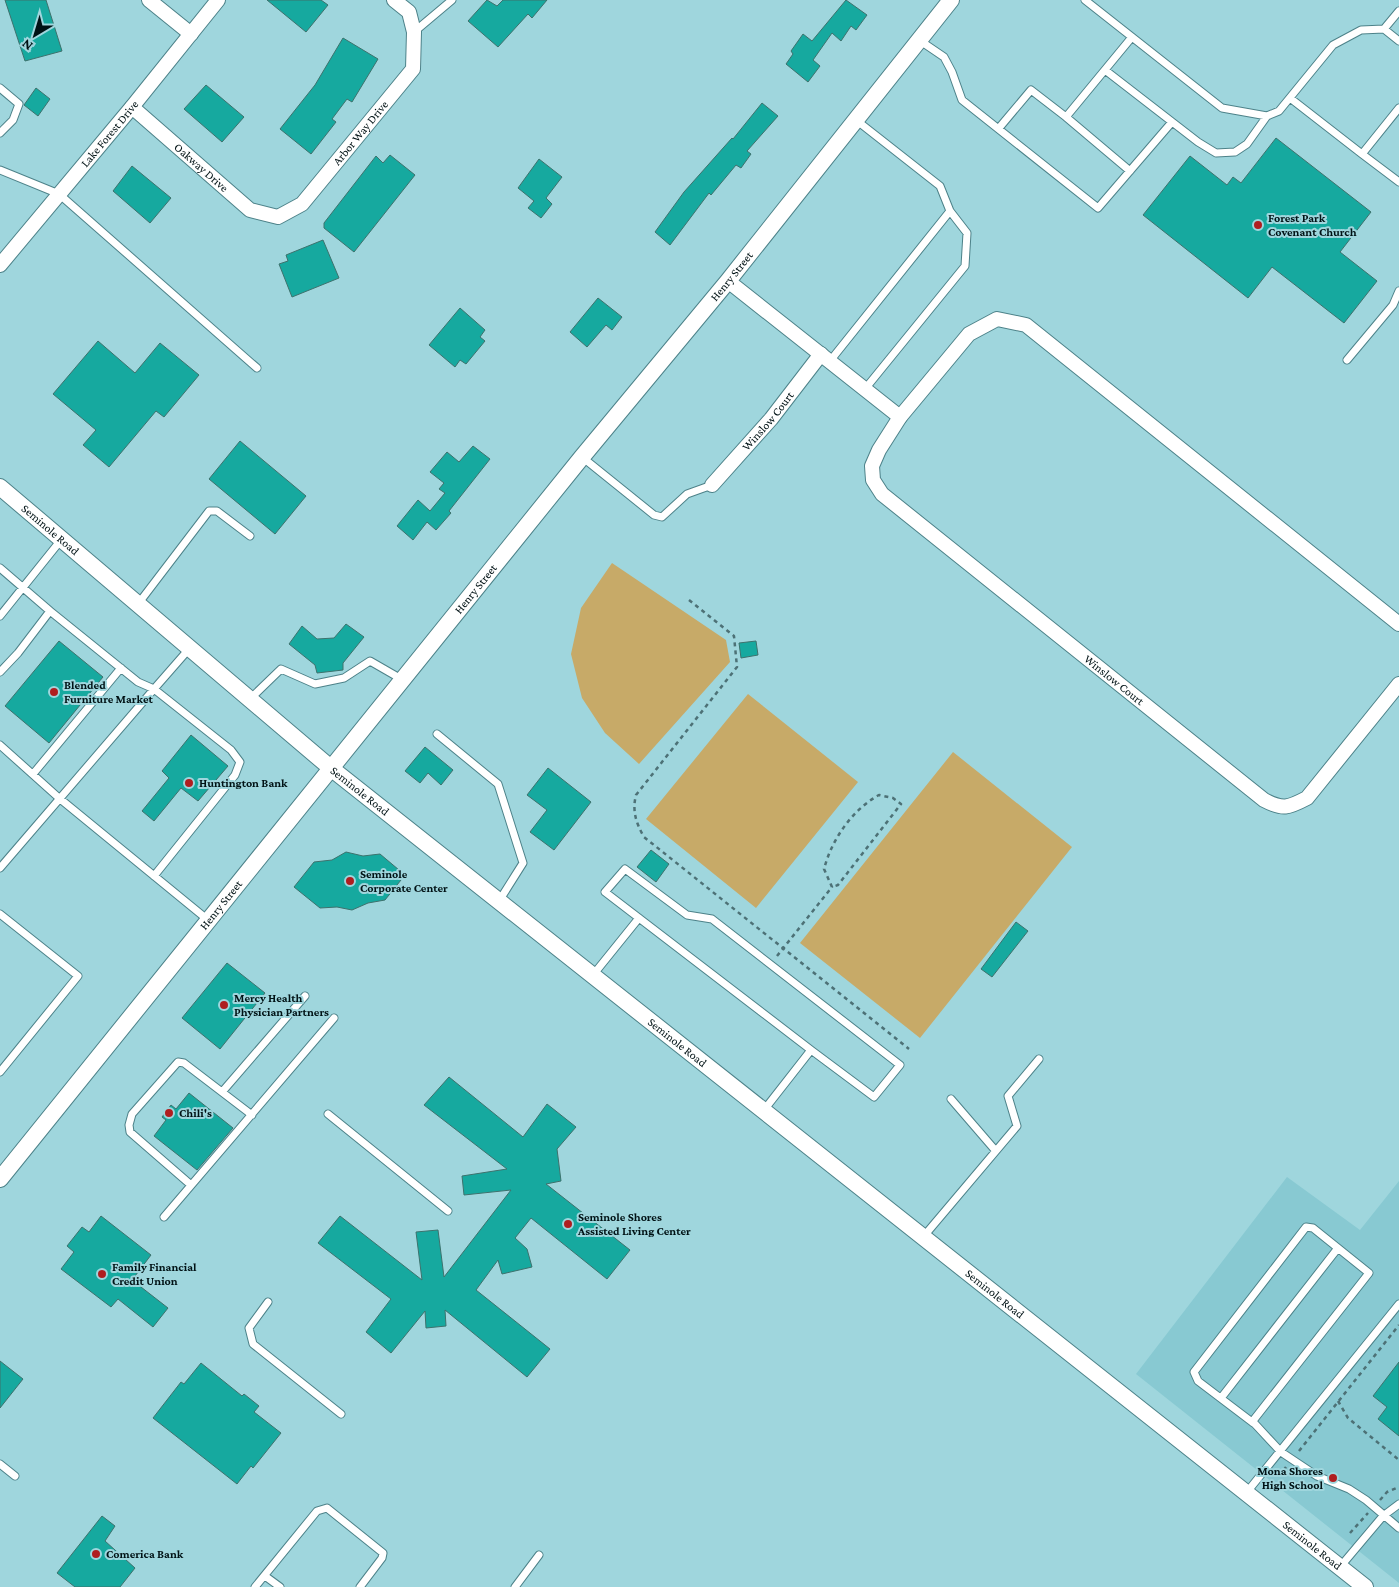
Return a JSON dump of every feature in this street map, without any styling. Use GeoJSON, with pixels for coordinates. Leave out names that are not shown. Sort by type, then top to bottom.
{"type":"FeatureCollection","features":[{"type":"Feature","properties":{"kind":"street"},"geometry":{"type":"LineString","coordinates":[[149,0],[191,34]]}},
{"type":"Feature","properties":{"kind":"street","name":"Lake Forest Drive"},"geometry":{"type":"LineString","coordinates":[[0,265],[132,107],[218,0]]}},
{"type":"Feature","properties":{"kind":"street"},"geometry":{"type":"LineString","coordinates":[[394,0],[409,12],[414,32]]}},
{"type":"Feature","properties":{"kind":"street","name":"Henry Street"},"geometry":{"type":"LineString","coordinates":[[0,1179],[582,457],[728,281],[951,0]]}},
{"type":"Feature","properties":{"kind":"street","name":"Arbor Way Drive"},"geometry":{"type":"LineString","coordinates":[[278,216],[302,204],[413,70],[414,32]]}},
{"type":"Feature","properties":{"kind":"street","name":"Oakway Drive"},"geometry":{"type":"LineString","coordinates":[[132,107],[250,210],[278,216]]}},
{"type":"Feature","properties":{"kind":"street"},"geometry":{"type":"LineString","coordinates":[[728,281],[900,417]]}},
{"type":"Feature","properties":{"kind":"street","name":"Winslow Court"},"geometry":{"type":"LineString","coordinates":[[1399,624],[1026,325],[997,319],[970,334],[900,417],[878,450],[872,466],[873,480],[882,494],[1264,800],[1279,807],[1293,806],[1307,798],[1399,684]]}},
{"type":"Feature","properties":{"kind":"street","name":"Winslow Court"},"geometry":{"type":"LineString","coordinates":[[712,486],[825,357]]}},
{"type":"Feature","properties":{"kind":"street","name":"Seminole Road"},"geometry":{"type":"LineString","coordinates":[[0,487],[332,769],[1365,1587]]}},
{"type":"Feature","properties":{"kind":"lane"},"geometry":{"type":"LineString","coordinates":[[414,32],[452,0]]}},
{"type":"Feature","properties":{"kind":"lane"},"geometry":{"type":"LineString","coordinates":[[1085,0],[1222,108],[1267,116]]}},
{"type":"Feature","properties":{"kind":"lane"},"geometry":{"type":"LineString","coordinates":[[1384,30],[1399,12]]}},
{"type":"Feature","properties":{"kind":"lane"},"geometry":{"type":"LineString","coordinates":[[1105,70],[1172,122],[1216,153],[1235,152],[1247,144],[1267,116],[1279,111],[1333,45],[1361,30],[1384,30],[1399,42]]}},
{"type":"Feature","properties":{"kind":"lane"},"geometry":{"type":"LineString","coordinates":[[1066,117],[1132,37]]}},
{"type":"Feature","properties":{"kind":"lane"},"geometry":{"type":"LineString","coordinates":[[919,40],[944,58],[952,72],[962,100],[1098,208],[1172,122]]}},
{"type":"Feature","properties":{"kind":"lane"},"geometry":{"type":"LineString","coordinates":[[0,88],[19,104],[14,120],[0,133]]}},
{"type":"Feature","properties":{"kind":"lane"},"geometry":{"type":"LineString","coordinates":[[999,128],[1031,90],[1130,171]]}},
{"type":"Feature","properties":{"kind":"lane"},"geometry":{"type":"LineString","coordinates":[[1290,98],[1399,182]]}},
{"type":"Feature","properties":{"kind":"lane"},"geometry":{"type":"LineString","coordinates":[[1362,154],[1399,108]]}},
{"type":"Feature","properties":{"kind":"lane"},"geometry":{"type":"LineString","coordinates":[[856,120],[940,186],[950,211],[967,233],[965,266],[865,389]]}},
{"type":"Feature","properties":{"kind":"lane"},"geometry":{"type":"LineString","coordinates":[[0,170],[59,194],[257,368]]}},
{"type":"Feature","properties":{"kind":"lane"},"geometry":{"type":"LineString","coordinates":[[825,357],[950,211]]}},
{"type":"Feature","properties":{"kind":"lane"},"geometry":{"type":"LineString","coordinates":[[1347,360],[1393,305],[1399,291]]}},
{"type":"Feature","properties":{"kind":"lane"},"geometry":{"type":"LineString","coordinates":[[582,457],[654,515],[662,517],[688,494],[712,486]]}},
{"type":"Feature","properties":{"kind":"lane"},"geometry":{"type":"LineString","coordinates":[[138,604],[209,511],[218,511],[250,536]]}},
{"type":"Feature","properties":{"kind":"lane"},"geometry":{"type":"LineString","coordinates":[[0,616],[62,540]]}},
{"type":"Feature","properties":{"kind":"lane"},"geometry":{"type":"LineString","coordinates":[[0,568],[138,682],[154,689],[231,750],[240,762],[236,775],[154,876]]}},
{"type":"Feature","properties":{"kind":"lane"},"geometry":{"type":"LineString","coordinates":[[0,672],[18,653],[50,611]]}},
{"type":"Feature","properties":{"kind":"lane"},"geometry":{"type":"LineString","coordinates":[[0,868],[189,648]]}},
{"type":"Feature","properties":{"kind":"lane"},"geometry":{"type":"LineString","coordinates":[[250,699],[282,669],[315,684],[344,678],[370,661],[403,681]]}},
{"type":"Feature","properties":{"kind":"lane"},"geometry":{"type":"LineString","coordinates":[[32,774],[121,668]]}},
{"type":"Feature","properties":{"kind":"lane"},"geometry":{"type":"LineString","coordinates":[[437,734],[498,784],[523,863],[499,902]]}},
{"type":"Feature","properties":{"kind":"lane"},"geometry":{"type":"LineString","coordinates":[[0,745],[59,798],[209,921]]}},
{"type":"Feature","properties":{"kind":"lane"},"geometry":{"type":"LineString","coordinates":[[625,869],[687,915],[712,919],[770,965],[900,1065],[874,1097],[605,892],[625,869]]}},
{"type":"Feature","properties":{"kind":"lane"},"geometry":{"type":"LineString","coordinates":[[0,914],[78,976],[0,1072]]}},
{"type":"Feature","properties":{"kind":"lane"},"geometry":{"type":"LineString","coordinates":[[593,976],[639,918]]}},
{"type":"Feature","properties":{"kind":"lane"},"geometry":{"type":"LineString","coordinates":[[222,1092],[305,996]]}},
{"type":"Feature","properties":{"kind":"lane"},"geometry":{"type":"LineString","coordinates":[[164,1217],[334,1018]]}},
{"type":"Feature","properties":{"kind":"lane"},"geometry":{"type":"LineString","coordinates":[[764,1110],[811,1050]]}},
{"type":"Feature","properties":{"kind":"lane"},"geometry":{"type":"LineString","coordinates":[[924,1236],[1016,1126],[1008,1096],[1039,1059]]}},
{"type":"Feature","properties":{"kind":"lane"},"geometry":{"type":"LineString","coordinates":[[191,1185],[130,1132],[129,1125],[132,1114],[178,1062],[184,1063],[252,1114]]}},
{"type":"Feature","properties":{"kind":"lane"},"geometry":{"type":"LineString","coordinates":[[951,1099],[995,1150]]}},
{"type":"Feature","properties":{"kind":"lane"},"geometry":{"type":"LineString","coordinates":[[328,1114],[448,1211]]}},
{"type":"Feature","properties":{"kind":"lane"},"geometry":{"type":"LineString","coordinates":[[1252,1422],[1369,1272],[1313,1228],[1306,1227],[1194,1372],[1198,1381],[1252,1422],[1281,1452],[1317,1476],[1349,1489],[1366,1500],[1399,1528]]}},
{"type":"Feature","properties":{"kind":"lane"},"geometry":{"type":"LineString","coordinates":[[1221,1398],[1338,1248]]}},
{"type":"Feature","properties":{"kind":"lane"},"geometry":{"type":"LineString","coordinates":[[268,1302],[249,1328],[253,1344],[341,1414]]}},
{"type":"Feature","properties":{"kind":"lane"},"geometry":{"type":"LineString","coordinates":[[1247,1492],[1399,1304]]}},
{"type":"Feature","properties":{"kind":"lane"},"geometry":{"type":"LineString","coordinates":[[0,1464],[15,1476]]}},
{"type":"Feature","properties":{"kind":"lane"},"geometry":{"type":"LineString","coordinates":[[1340,1567],[1383,1516],[1399,1504]]}},
{"type":"Feature","properties":{"kind":"lane"},"geometry":{"type":"LineString","coordinates":[[255,1587],[317,1511],[324,1508],[328,1508],[383,1554],[360,1587]]}},
{"type":"Feature","properties":{"kind":"lane"},"geometry":{"type":"LineString","coordinates":[[515,1587],[539,1555]]}},
{"type":"Feature","properties":{"kind":"lane"},"geometry":{"type":"LineString","coordinates":[[265,1576],[280,1587]]}},
{"type":"Feature","properties":{"kind":"path"},"geometry":{"type":"LineString","coordinates":[[689,600],[734,636],[737,667],[636,795],[634,815],[644,837],[909,1049]]}},
{"type":"Feature","properties":{"kind":"path"},"geometry":{"type":"LineString","coordinates":[[770,965],[832,887],[838,885],[901,804],[893,798],[879,795],[864,804],[835,840],[824,869],[832,887]]}},
{"type":"Feature","properties":{"kind":"path"},"geometry":{"type":"LineString","coordinates":[[1280,1476],[1399,1325]]}},
{"type":"Feature","properties":{"kind":"path"},"geometry":{"type":"LineString","coordinates":[[1338,1401],[1348,1418],[1399,1460]]}},
{"type":"Feature","properties":{"kind":"shaded area"},"geometry":{"type":"Polygon","coordinates":[[[612,563],[726,640],[730,662],[639,764],[605,733],[582,698],[571,654],[581,608],[612,563]]]}},
{"type":"Feature","properties":{"kind":"shaded area"},"geometry":{"type":"Polygon","coordinates":[[[748,694],[858,782],[756,908],[646,819],[748,694]]]}},
{"type":"Feature","properties":{"kind":"shaded area"},"geometry":{"type":"Polygon","coordinates":[[[953,752],[1072,847],[920,1038],[800,943],[953,752]]]}},
{"type":"Feature","properties":{"kind":"shaded area","name":"Mona Shores High School"},"geometry":{"type":"Polygon","coordinates":[[[1287,1177],[1360,1230],[1399,1181],[1399,1583],[1136,1374],[1287,1177]]]}},
{"type":"Feature","properties":{"kind":"building"},"geometry":{"type":"Polygon","coordinates":[[[5,0],[46,0],[62,51],[25,61],[5,0]]]}},
{"type":"Feature","properties":{"kind":"building"},"geometry":{"type":"Polygon","coordinates":[[[267,0],[321,0],[328,5],[306,32],[267,0]]]}},
{"type":"Feature","properties":{"kind":"building"},"geometry":{"type":"Polygon","coordinates":[[[487,0],[497,6],[503,0],[547,0],[532,18],[528,14],[498,47],[468,21],[487,0]]]}},
{"type":"Feature","properties":{"kind":"building"},"geometry":{"type":"Polygon","coordinates":[[[846,0],[867,15],[856,30],[851,26],[841,41],[832,33],[813,60],[820,66],[808,82],[786,64],[793,54],[791,51],[803,34],[812,41],[846,0]]]}},
{"type":"Feature","properties":{"kind":"building"},"geometry":{"type":"Polygon","coordinates":[[[343,38],[378,59],[352,102],[347,99],[332,119],[336,122],[311,154],[280,129],[315,85],[343,38]]]}},
{"type":"Feature","properties":{"kind":"building"},"geometry":{"type":"Polygon","coordinates":[[[206,85],[244,117],[222,142],[184,109],[206,85]]]}},
{"type":"Feature","properties":{"kind":"building"},"geometry":{"type":"Polygon","coordinates":[[[36,88],[50,99],[38,116],[24,105],[36,88]]]}},
{"type":"Feature","properties":{"kind":"building"},"geometry":{"type":"Polygon","coordinates":[[[762,103],[778,116],[747,151],[751,154],[741,168],[736,165],[711,195],[709,193],[670,245],[655,232],[684,192],[733,139],[762,103]]]}},
{"type":"Feature","properties":{"kind":"building","name":"Forest Park Covenant Church"},"geometry":{"type":"Polygon","coordinates":[[[1276,138],[1371,212],[1340,252],[1377,281],[1344,323],[1272,267],[1248,298],[1143,215],[1190,156],[1227,185],[1233,177],[1241,183],[1276,138]]]}},
{"type":"Feature","properties":{"kind":"building"},"geometry":{"type":"Polygon","coordinates":[[[390,155],[415,175],[354,252],[324,228],[324,223],[376,156],[383,163],[390,155]]]}},
{"type":"Feature","properties":{"kind":"building"},"geometry":{"type":"Polygon","coordinates":[[[539,159],[562,177],[546,198],[552,204],[541,218],[528,208],[534,201],[518,188],[539,159]]]}},
{"type":"Feature","properties":{"kind":"building"},"geometry":{"type":"Polygon","coordinates":[[[132,166],[171,198],[150,223],[113,191],[132,166]]]}},
{"type":"Feature","properties":{"kind":"building"},"geometry":{"type":"Polygon","coordinates":[[[323,240],[339,278],[292,297],[279,264],[288,261],[286,255],[323,240]]]}},
{"type":"Feature","properties":{"kind":"building"},"geometry":{"type":"Polygon","coordinates":[[[598,298],[622,317],[612,330],[606,325],[587,347],[570,332],[598,298]]]}},
{"type":"Feature","properties":{"kind":"building"},"geometry":{"type":"Polygon","coordinates":[[[460,308],[485,330],[480,337],[485,341],[466,364],[460,360],[455,367],[429,345],[460,308]]]}},
{"type":"Feature","properties":{"kind":"building"},"geometry":{"type":"Polygon","coordinates":[[[98,341],[135,373],[160,343],[199,375],[164,417],[156,411],[109,467],[83,445],[96,430],[53,394],[98,341]]]}},
{"type":"Feature","properties":{"kind":"building"},"geometry":{"type":"Polygon","coordinates":[[[240,441],[306,496],[275,534],[209,479],[240,441]]]}},
{"type":"Feature","properties":{"kind":"building"},"geometry":{"type":"Polygon","coordinates":[[[473,446],[490,459],[449,511],[451,513],[436,530],[427,522],[413,540],[397,526],[418,500],[430,511],[445,493],[439,489],[444,483],[430,472],[447,452],[459,462],[473,446]]]}},
{"type":"Feature","properties":{"kind":"building"},"geometry":{"type":"Polygon","coordinates":[[[346,624],[364,637],[343,663],[343,670],[317,673],[315,665],[289,644],[302,626],[317,639],[334,638],[346,624]]]}},
{"type":"Feature","properties":{"kind":"building","name":"Blended Furniture Market"},"geometry":{"type":"Polygon","coordinates":[[[59,641],[103,677],[49,743],[5,706],[59,641]]]}},
{"type":"Feature","properties":{"kind":"building"},"geometry":{"type":"Polygon","coordinates":[[[756,641],[758,655],[741,658],[739,643],[756,641]]]}},
{"type":"Feature","properties":{"kind":"building","name":"Huntington Bank"},"geometry":{"type":"Polygon","coordinates":[[[191,735],[228,766],[198,801],[181,788],[154,821],[142,811],[169,778],[162,771],[191,735]]]}},
{"type":"Feature","properties":{"kind":"building"},"geometry":{"type":"Polygon","coordinates":[[[425,747],[453,770],[441,785],[428,773],[420,783],[405,771],[425,747]]]}},
{"type":"Feature","properties":{"kind":"building"},"geometry":{"type":"Polygon","coordinates":[[[548,768],[591,802],[554,850],[530,832],[547,810],[527,795],[548,768]]]}},
{"type":"Feature","properties":{"kind":"building"},"geometry":{"type":"Polygon","coordinates":[[[651,850],[669,864],[656,882],[637,867],[651,850]]]}},
{"type":"Feature","properties":{"kind":"building","name":"Seminole Corporate Center"},"geometry":{"type":"Polygon","coordinates":[[[346,852],[363,856],[380,854],[405,875],[385,900],[368,903],[352,910],[337,907],[320,908],[294,887],[314,862],[332,860],[346,852]]]}},
{"type":"Feature","properties":{"kind":"building"},"geometry":{"type":"Polygon","coordinates":[[[1016,922],[1028,931],[992,977],[981,969],[1016,922]]]}},
{"type":"Feature","properties":{"kind":"building","name":"Mercy Health Physician Partners"},"geometry":{"type":"Polygon","coordinates":[[[227,963],[265,993],[220,1049],[182,1018],[227,963]]]}},
{"type":"Feature","properties":{"kind":"building","name":"Seminole Shores Assisted Living Center"},"geometry":{"type":"Polygon","coordinates":[[[449,1077],[523,1137],[547,1104],[576,1127],[557,1149],[561,1181],[546,1184],[630,1250],[607,1279],[531,1218],[515,1238],[527,1249],[532,1267],[502,1274],[498,1260],[476,1290],[550,1349],[527,1377],[445,1310],[446,1326],[426,1328],[425,1311],[391,1353],[366,1332],[391,1299],[318,1243],[340,1216],[422,1280],[416,1232],[438,1230],[444,1277],[511,1190],[464,1195],[462,1176],[507,1169],[424,1105],[449,1077]]]}},
{"type":"Feature","properties":{"kind":"building"},"geometry":{"type":"Polygon","coordinates":[[[189,1093],[233,1128],[197,1170],[154,1136],[166,1120],[162,1117],[171,1105],[176,1109],[189,1093]]]}},
{"type":"Feature","properties":{"kind":"building","name":"Family Financial Credit Union"},"geometry":{"type":"Polygon","coordinates":[[[101,1216],[151,1255],[132,1280],[168,1308],[153,1327],[118,1299],[111,1307],[61,1269],[74,1252],[67,1246],[82,1227],[89,1232],[101,1216]]]}},
{"type":"Feature","properties":{"kind":"building"},"geometry":{"type":"Polygon","coordinates":[[[0,1361],[23,1379],[0,1408],[0,1361]]]}},
{"type":"Feature","properties":{"kind":"building"},"geometry":{"type":"Polygon","coordinates":[[[1399,1362],[1399,1436],[1378,1419],[1387,1407],[1373,1396],[1399,1362]]]}},
{"type":"Feature","properties":{"kind":"building"},"geometry":{"type":"Polygon","coordinates":[[[201,1363],[242,1396],[244,1394],[259,1406],[254,1412],[281,1433],[253,1468],[251,1466],[237,1484],[153,1418],[181,1382],[184,1384],[201,1363]]]}},
{"type":"Feature","properties":{"kind":"building","name":"Comerica Bank"},"geometry":{"type":"Polygon","coordinates":[[[102,1516],[115,1526],[105,1541],[135,1568],[120,1587],[75,1587],[57,1573],[102,1516]]]}},
{"type":"Feature","properties":{"kind":"place","name":"Forest Park Covenant Church"},"geometry":{"type":"Point","coordinates":[1258,225]}},
{"type":"Feature","properties":{"kind":"place","name":"Blended Furniture Market"},"geometry":{"type":"Point","coordinates":[54,692]}},
{"type":"Feature","properties":{"kind":"place","name":"Huntington Bank"},"geometry":{"type":"Point","coordinates":[189,783]}},
{"type":"Feature","properties":{"kind":"place","name":"Seminole Corporate Center"},"geometry":{"type":"Point","coordinates":[350,881]}},
{"type":"Feature","properties":{"kind":"place","name":"Mercy Health Physician Partners"},"geometry":{"type":"Point","coordinates":[224,1005]}},
{"type":"Feature","properties":{"kind":"place","name":"Chili's"},"geometry":{"type":"Point","coordinates":[169,1113]}},
{"type":"Feature","properties":{"kind":"place","name":"Seminole Shores Assisted Living Center"},"geometry":{"type":"Point","coordinates":[568,1224]}},
{"type":"Feature","properties":{"kind":"place","name":"Family Financial Credit Union"},"geometry":{"type":"Point","coordinates":[102,1274]}},
{"type":"Feature","properties":{"kind":"place","name":"Mona Shores High School"},"geometry":{"type":"Point","coordinates":[1333,1478]}},
{"type":"Feature","properties":{"kind":"place","name":"Comerica Bank"},"geometry":{"type":"Point","coordinates":[96,1554]}}]}
